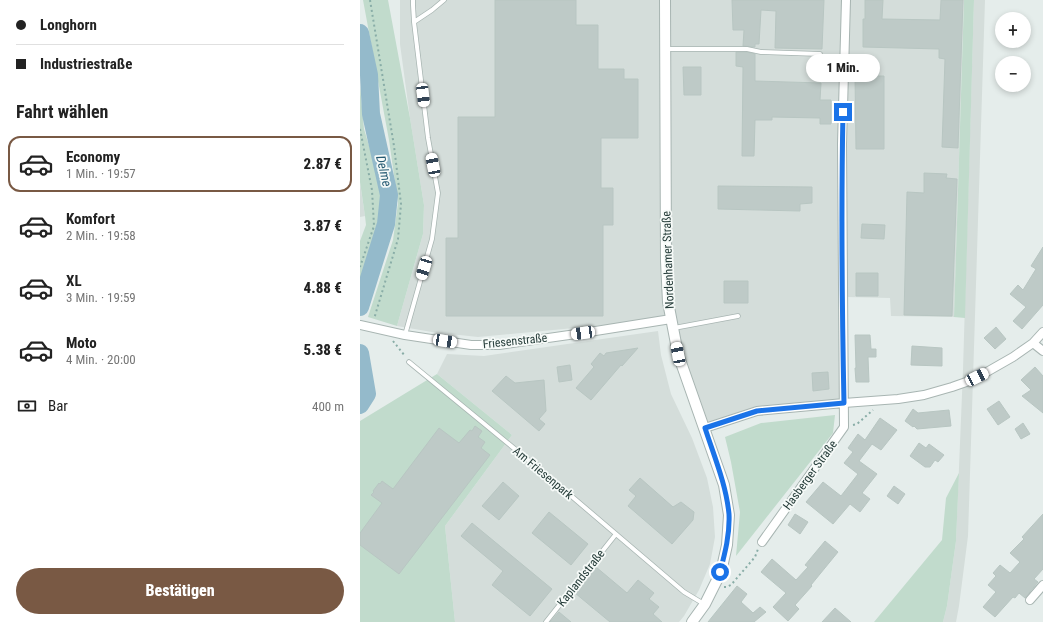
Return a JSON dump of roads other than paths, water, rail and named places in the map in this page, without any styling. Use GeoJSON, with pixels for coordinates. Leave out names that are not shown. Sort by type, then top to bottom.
{"type":"FeatureCollection","features":[{"type":"Feature","properties":{"kind":"street","name":"Nordenhamer Straße"},"geometry":{"type":"LineString","coordinates":[[665,0],[666,261],[668,302],[678,354],[724,485],[729,515],[727,545],[720,572],[705,604],[692,622]]}},
{"type":"Feature","properties":{"kind":"street","name":"Hasberger Straße"},"geometry":{"type":"LineString","coordinates":[[762,542],[844,427],[842,144],[846,0]]}},
{"type":"Feature","properties":{"kind":"street","name":"Friesenstraße"},"geometry":{"type":"LineString","coordinates":[[360,325],[405,335],[471,346],[499,345],[583,333],[672,324]]}},
{"type":"Feature","properties":{"kind":"street"},"geometry":{"type":"LineString","coordinates":[[705,428],[757,411],[885,400],[924,395],[969,382],[1013,357],[1033,343],[1043,332]]}},
{"type":"Feature","properties":{"kind":"street"},"geometry":{"type":"LineString","coordinates":[[1033,343],[1043,351]]}},
{"type":"Feature","properties":{"kind":"street"},"geometry":{"type":"LineString","coordinates":[[1030,600],[1043,585]]}},
{"type":"Feature","properties":{"kind":"lane"},"geometry":{"type":"LineString","coordinates":[[405,335],[432,239],[438,193],[428,138],[414,22],[413,0]]}},
{"type":"Feature","properties":{"kind":"lane"},"geometry":{"type":"LineString","coordinates":[[414,22],[444,0]]}},
{"type":"Feature","properties":{"kind":"lane"},"geometry":{"type":"LineString","coordinates":[[665,49],[747,49],[761,52],[820,54]]}},
{"type":"Feature","properties":{"kind":"lane"},"geometry":{"type":"LineString","coordinates":[[672,324],[738,316]]}},
{"type":"Feature","properties":{"kind":"lane","name":"Am Friesenpark"},"geometry":{"type":"LineString","coordinates":[[409,362],[549,477],[684,592],[705,604]]}},
{"type":"Feature","properties":{"kind":"lane","name":"Kaplandstraße"},"geometry":{"type":"LineString","coordinates":[[546,622],[616,534]]}},
{"type":"Feature","properties":{"kind":"waterway","name":"Delme"},"geometry":{"type":"LineString","coordinates":[[360,33],[369,75],[371,114],[389,195],[386,224],[360,307]]}},
{"type":"Feature","properties":{"kind":"waterway","name":"Delme"},"geometry":{"type":"LineString","coordinates":[[360,353],[367,394],[360,405]]}}]}
